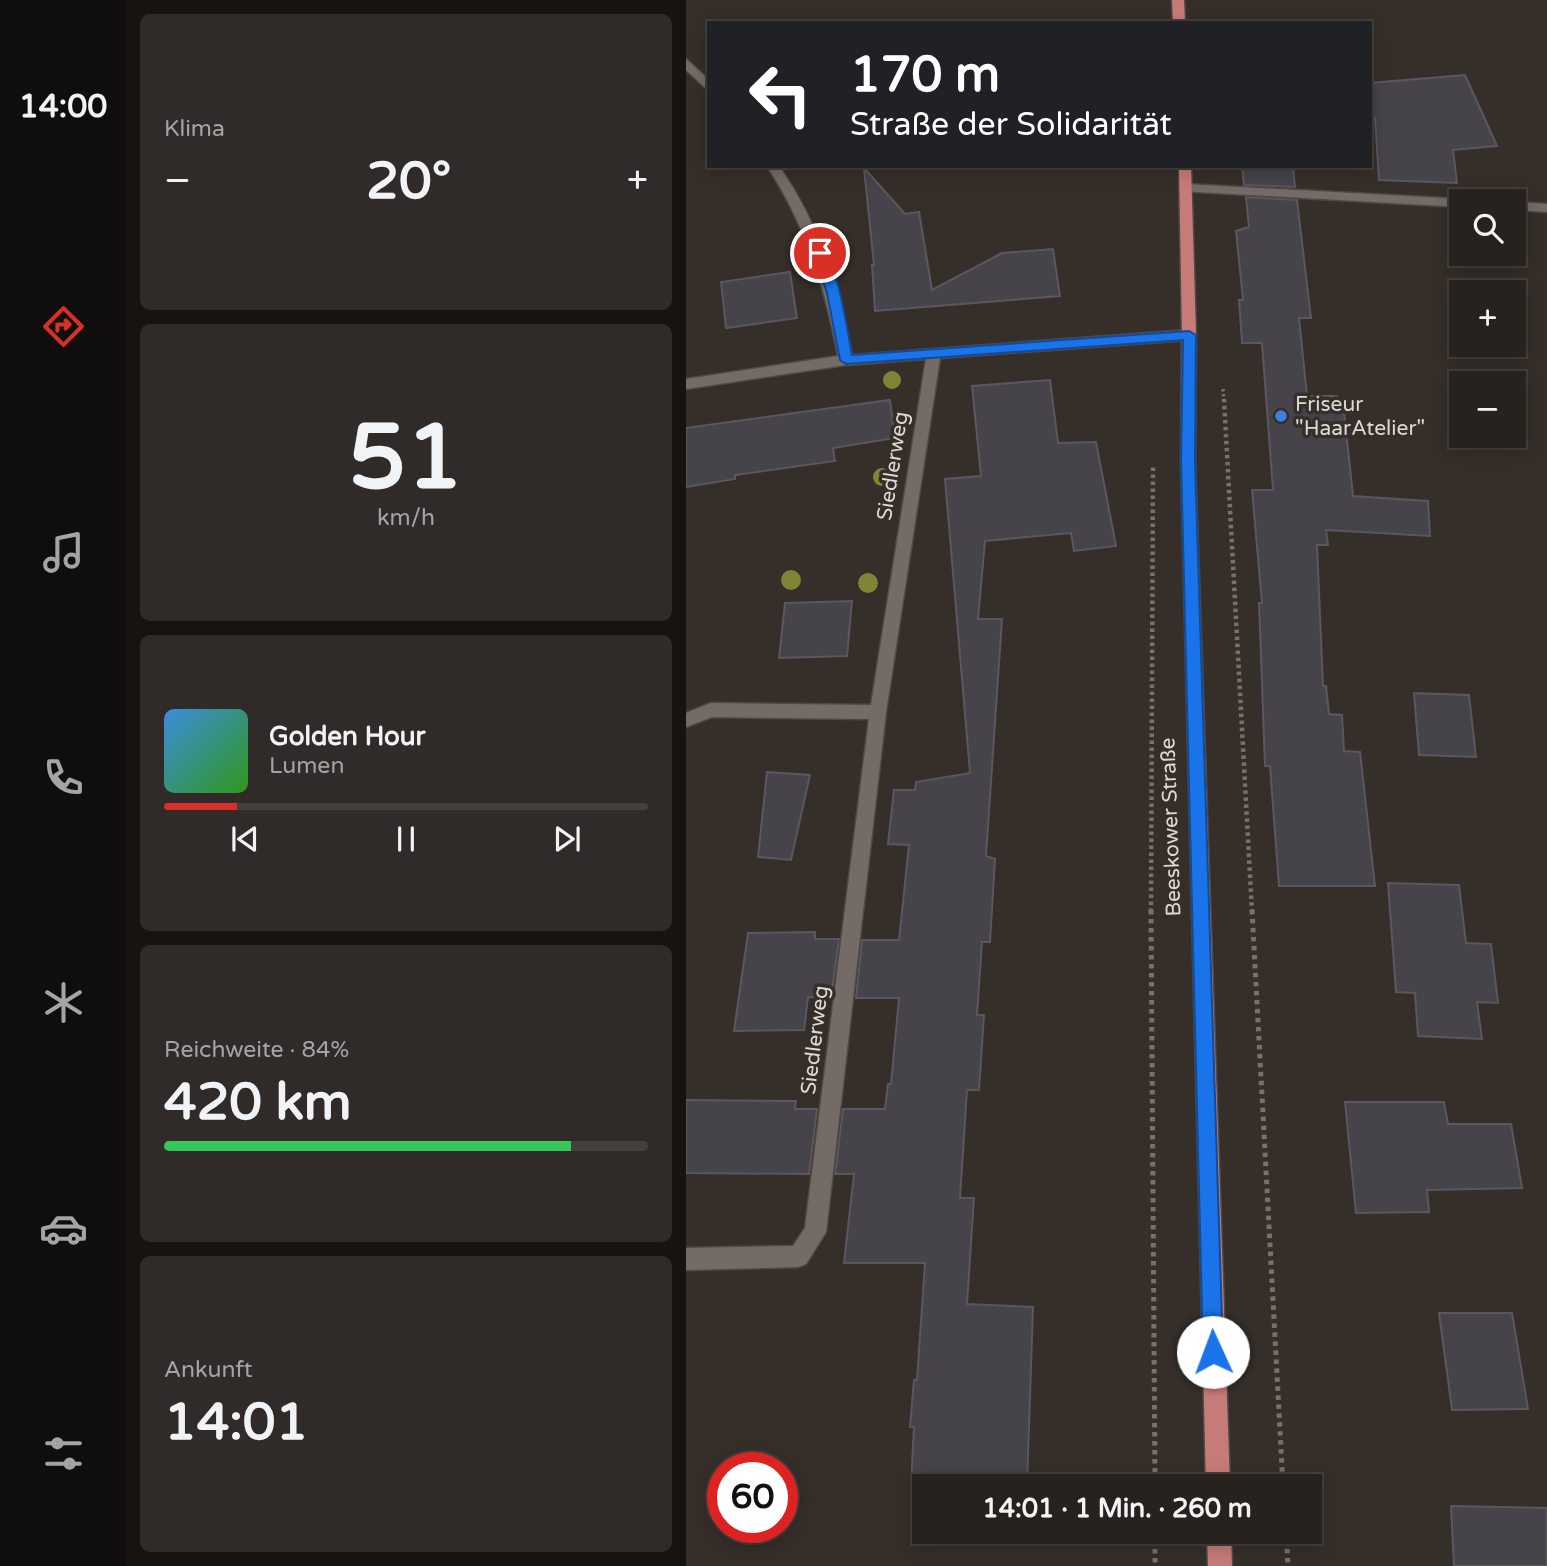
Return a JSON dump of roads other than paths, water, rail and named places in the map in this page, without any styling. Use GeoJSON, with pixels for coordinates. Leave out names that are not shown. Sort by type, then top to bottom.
{"type":"FeatureCollection","features":[{"type":"Feature","properties":{"kind":"main road"},"geometry":{"type":"LineString","coordinates":[[1178,0],[1179,21]]}},
{"type":"Feature","properties":{"kind":"main road","name":"Beeskower Straße"},"geometry":{"type":"LineString","coordinates":[[1185,168],[1189,335],[1188,461],[1217,1474]]}},
{"type":"Feature","properties":{"kind":"main road"},"geometry":{"type":"LineString","coordinates":[[1219,1544],[1220,1566]]}},
{"type":"Feature","properties":{"kind":"street"},"geometry":{"type":"LineString","coordinates":[[686,63],[707,86]]}},
{"type":"Feature","properties":{"kind":"street"},"geometry":{"type":"LineString","coordinates":[[775,168],[814,234],[834,293],[846,360]]}},
{"type":"Feature","properties":{"kind":"street"},"geometry":{"type":"LineString","coordinates":[[1185,188],[1449,202]]}},
{"type":"Feature","properties":{"kind":"street"},"geometry":{"type":"LineString","coordinates":[[1526,207],[1547,208]]}},
{"type":"Feature","properties":{"kind":"street"},"geometry":{"type":"LineString","coordinates":[[686,384],[846,360],[1189,335]]}},
{"type":"Feature","properties":{"kind":"street","name":"Siedlerweg"},"geometry":{"type":"LineString","coordinates":[[686,1259],[798,1256],[815,1232],[878,712],[934,352]]}},
{"type":"Feature","properties":{"kind":"street"},"geometry":{"type":"LineString","coordinates":[[686,720],[711,710],[878,712]]}},
{"type":"Feature","properties":{"kind":"place","name":"Friseur \"HaarAtelier\""},"geometry":{"type":"Point","coordinates":[1281,416]}}]}
